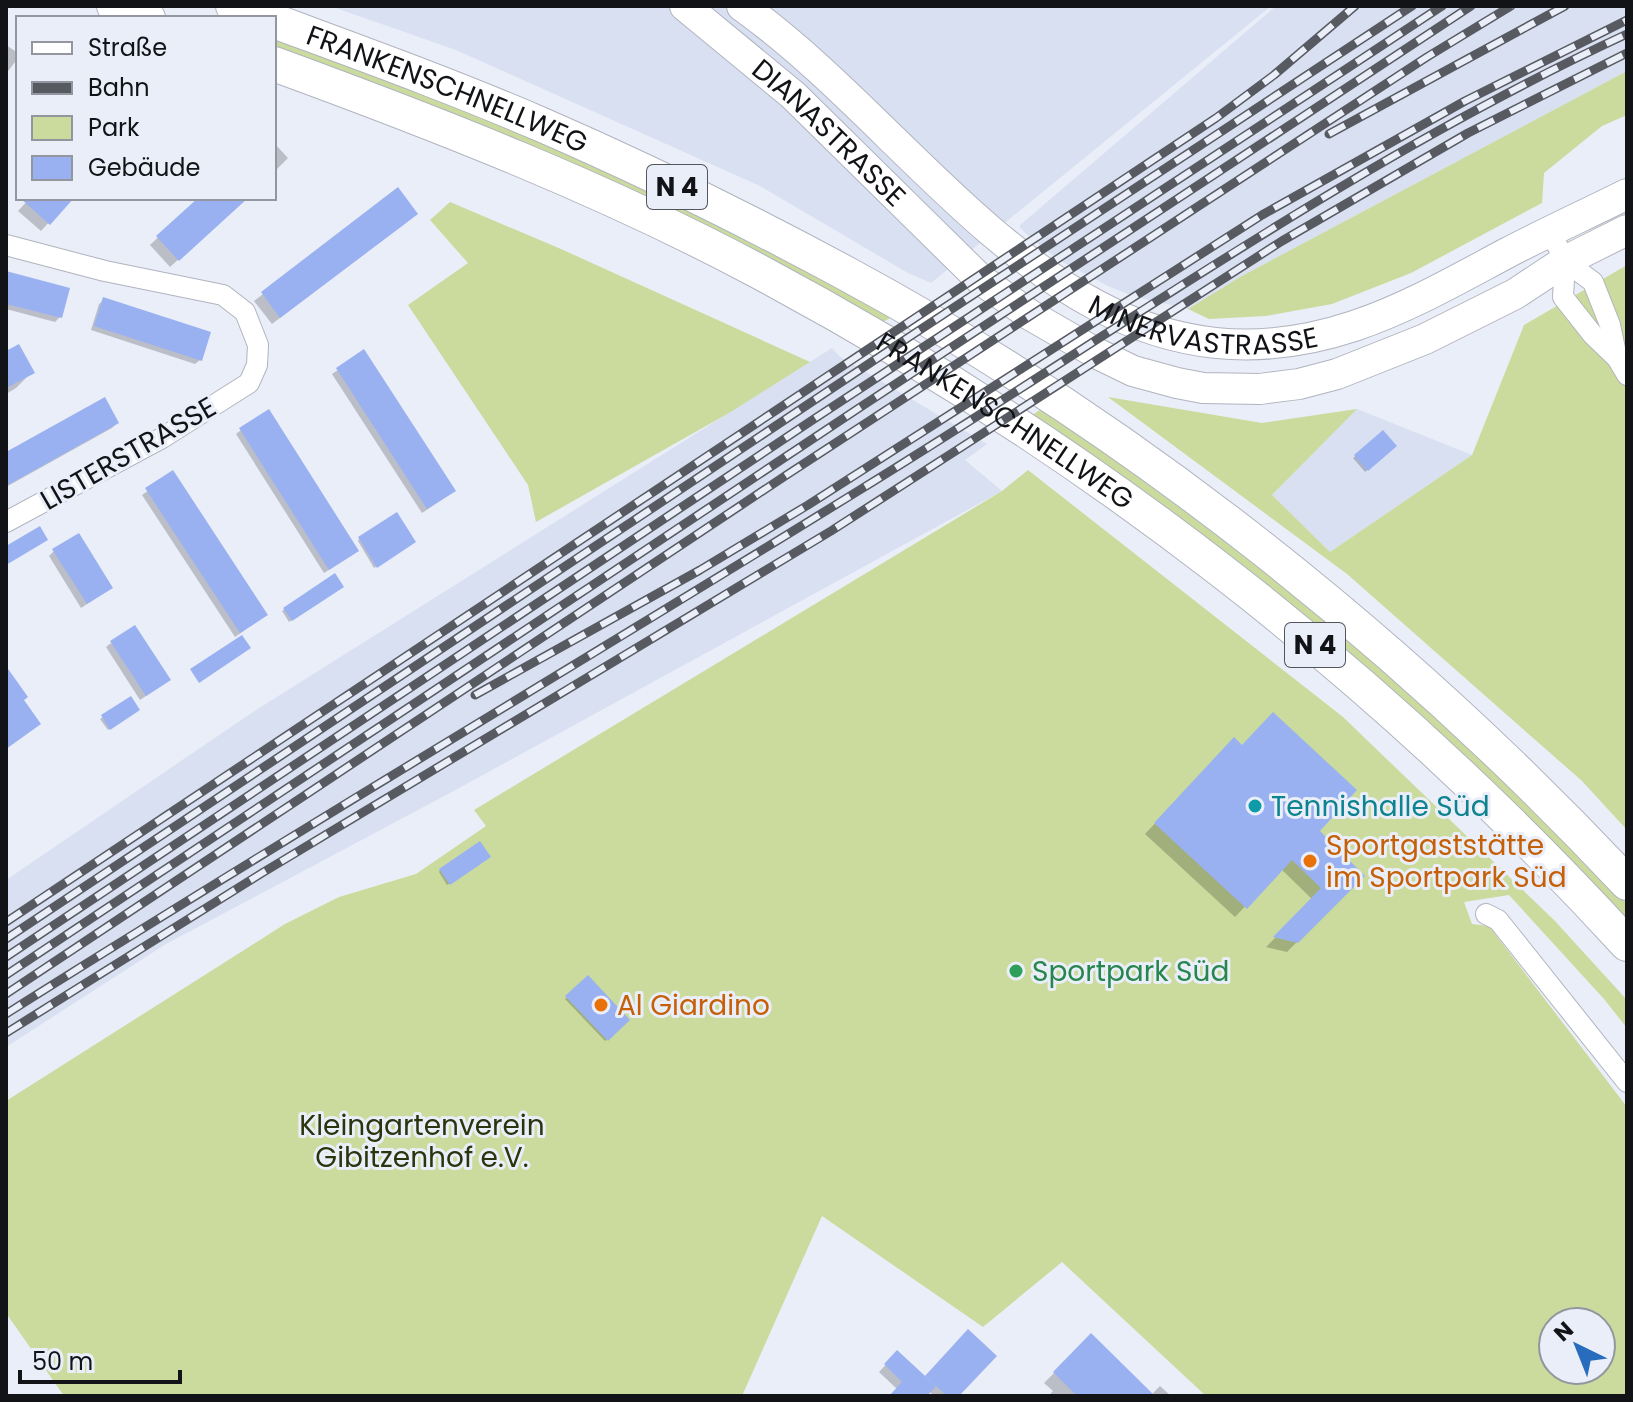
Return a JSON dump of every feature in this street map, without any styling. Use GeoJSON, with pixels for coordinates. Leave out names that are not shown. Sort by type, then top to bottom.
{"type":"FeatureCollection","features":[{"type":"Feature","properties":{"kind":"highway"},"geometry":{"type":"LineString","coordinates":[[114,6],[142,16]]}},
{"type":"Feature","properties":{"kind":"highway"},"geometry":{"type":"LineString","coordinates":[[233,6],[260,16]]}},
{"type":"Feature","properties":{"kind":"highway","name":"FRANKENSCHNELLWEG"},"geometry":{"type":"LineString","coordinates":[[276,22],[482,100],[664,180],[851,276],[1044,393],[1219,516],[1346,617],[1510,765],[1627,883]]}},
{"type":"Feature","properties":{"kind":"highway","name":"FRANKENSCHNELLWEG"},"geometry":{"type":"LineString","coordinates":[[276,65],[386,105],[636,211],[753,268],[860,327],[1023,427],[1214,564],[1365,686],[1522,833],[1627,944]]}},
{"type":"Feature","properties":{"kind":"main road","name":"DIANASTRASSE"},"geometry":{"type":"LineString","coordinates":[[685,6],[793,95],[862,160],[965,266]]}},
{"type":"Feature","properties":{"kind":"main road","name":"DIANASTRASSE"},"geometry":{"type":"LineString","coordinates":[[742,6],[804,54],[896,141]]}},
{"type":"Feature","properties":{"kind":"main road","name":"MINERVASTRASSE"},"geometry":{"type":"LineString","coordinates":[[896,141],[990,231],[1058,284],[1130,323],[1204,341],[1269,343],[1352,327],[1421,298],[1627,194]]}},
{"type":"Feature","properties":{"kind":"main road","name":"MINERVASTRASSE"},"geometry":{"type":"LineString","coordinates":[[965,266],[1030,315],[1133,371],[1203,388],[1245,390],[1318,380],[1386,355],[1515,294],[1565,261],[1627,230]]}},
{"type":"Feature","properties":{"kind":"street"},"geometry":{"type":"LineString","coordinates":[[1550,231],[1565,261],[1593,282],[1622,367]]}},
{"type":"Feature","properties":{"kind":"street","name":"LISTERSTRASSE"},"geometry":{"type":"LineString","coordinates":[[6,245],[105,271],[223,295],[245,312],[256,336],[257,365],[249,383],[162,438],[6,522]]}},
{"type":"Feature","properties":{"kind":"street"},"geometry":{"type":"LineString","coordinates":[[1565,261],[1563,297],[1622,367]]}},
{"type":"Feature","properties":{"kind":"street"},"geometry":{"type":"LineString","coordinates":[[1486,914],[1498,920],[1627,1082]]}},
{"type":"Feature","properties":{"kind":"shaded area"},"geometry":{"type":"Polygon","coordinates":[[[330,6],[1271,6],[931,283],[908,273],[760,186],[456,50],[330,6]]]}},
{"type":"Feature","properties":{"kind":"shaded area"},"geometry":{"type":"Polygon","coordinates":[[[1276,6],[1627,6],[1627,71],[1240,277],[1188,309],[1133,296],[1108,286],[1057,259],[1024,232],[1019,226],[1276,6]]]}},
{"type":"Feature","properties":{"kind":"shaded area"},"geometry":{"type":"Polygon","coordinates":[[[832,348],[839,356],[987,444],[965,460],[1002,491],[450,793],[166,944],[6,1047],[6,880],[253,712],[832,348]]]}},
{"type":"Feature","properties":{"kind":"shaded area"},"geometry":{"type":"Polygon","coordinates":[[[1357,409],[1472,455],[1330,552],[1272,495],[1357,409]]]}},
{"type":"Feature","properties":{"kind":"green space"},"geometry":{"type":"Polygon","coordinates":[[[276,37],[378,73],[645,185],[894,316],[879,324],[276,52],[276,37]]]}},
{"type":"Feature","properties":{"kind":"green space"},"geometry":{"type":"Polygon","coordinates":[[[1627,71],[1627,115],[1602,126],[1544,173],[1542,203],[1411,273],[1332,304],[1266,316],[1209,319],[1188,309],[1240,277],[1627,71]]]}},
{"type":"Feature","properties":{"kind":"green space"},"geometry":{"type":"Polygon","coordinates":[[[450,202],[810,362],[729,413],[536,522],[528,485],[408,305],[468,263],[430,220],[450,202]]]}},
{"type":"Feature","properties":{"kind":"green space"},"geometry":{"type":"Polygon","coordinates":[[[1627,265],[1627,830],[1582,781],[1347,574],[1108,397],[1262,423],[1357,409],[1272,495],[1330,552],[1472,455],[1524,325],[1627,265]]]}},
{"type":"Feature","properties":{"kind":"green space"},"geometry":{"type":"Polygon","coordinates":[[[1043,408],[1126,466],[1355,640],[1573,845],[1627,904],[1627,927],[1029,417],[1043,408]]]}},
{"type":"Feature","properties":{"kind":"green space","name":"Kleingartenverein Gibitzenhof e.V."},"geometry":{"type":"Polygon","coordinates":[[[1028,470],[1343,717],[1555,921],[1627,1000],[1627,1028],[1509,895],[1464,902],[1472,924],[1489,926],[1627,1107],[1627,1396],[1206,1396],[1062,1262],[983,1327],[822,1216],[742,1396],[64,1396],[6,1313],[6,1101],[285,924],[339,897],[416,874],[486,826],[474,810],[1002,491],[1028,470]]]}},
{"type":"Feature","properties":{"kind":"building"},"geometry":{"type":"Polygon","coordinates":[[[398,187],[418,214],[280,318],[261,292],[398,187]]]}},
{"type":"Feature","properties":{"kind":"building"},"geometry":{"type":"Polygon","coordinates":[[[22,200],[72,200],[50,225],[22,200]]]}},
{"type":"Feature","properties":{"kind":"building"},"geometry":{"type":"Polygon","coordinates":[[[196,200],[246,200],[179,261],[156,236],[196,200]]]}},
{"type":"Feature","properties":{"kind":"building"},"geometry":{"type":"Polygon","coordinates":[[[6,271],[70,288],[62,318],[6,304],[6,271]]]}},
{"type":"Feature","properties":{"kind":"building"},"geometry":{"type":"Polygon","coordinates":[[[103,297],[211,332],[202,361],[94,326],[103,297]]]}},
{"type":"Feature","properties":{"kind":"building"},"geometry":{"type":"Polygon","coordinates":[[[19,344],[35,373],[6,388],[6,351],[19,344]]]}},
{"type":"Feature","properties":{"kind":"building"},"geometry":{"type":"Polygon","coordinates":[[[364,349],[456,491],[427,509],[336,368],[364,349]]]}},
{"type":"Feature","properties":{"kind":"building"},"geometry":{"type":"Polygon","coordinates":[[[105,397],[119,423],[6,486],[6,452],[105,397]]]}},
{"type":"Feature","properties":{"kind":"building"},"geometry":{"type":"Polygon","coordinates":[[[269,409],[359,551],[329,570],[239,428],[269,409]]]}},
{"type":"Feature","properties":{"kind":"building"},"geometry":{"type":"Polygon","coordinates":[[[1383,430],[1397,446],[1368,471],[1354,455],[1383,430]]]}},
{"type":"Feature","properties":{"kind":"building"},"geometry":{"type":"Polygon","coordinates":[[[173,470],[268,615],[240,633],[145,488],[173,470]]]}},
{"type":"Feature","properties":{"kind":"building"},"geometry":{"type":"Polygon","coordinates":[[[397,512],[416,542],[377,568],[358,537],[397,512]]]}},
{"type":"Feature","properties":{"kind":"building"},"geometry":{"type":"Polygon","coordinates":[[[40,526],[48,540],[6,565],[6,546],[40,526]]]}},
{"type":"Feature","properties":{"kind":"building"},"geometry":{"type":"Polygon","coordinates":[[[79,533],[113,588],[87,604],[52,549],[79,533]]]}},
{"type":"Feature","properties":{"kind":"building"},"geometry":{"type":"Polygon","coordinates":[[[335,573],[344,587],[292,621],[283,608],[335,573]]]}},
{"type":"Feature","properties":{"kind":"building"},"geometry":{"type":"Polygon","coordinates":[[[135,625],[171,680],[146,696],[110,641],[135,625]]]}},
{"type":"Feature","properties":{"kind":"building"},"geometry":{"type":"Polygon","coordinates":[[[242,635],[251,648],[199,683],[190,669],[242,635]]]}},
{"type":"Feature","properties":{"kind":"building"},"geometry":{"type":"Polygon","coordinates":[[[6,666],[28,697],[24,700],[41,724],[6,749],[6,666]]]}},
{"type":"Feature","properties":{"kind":"building"},"geometry":{"type":"Polygon","coordinates":[[[131,696],[140,710],[110,730],[101,715],[131,696]]]}},
{"type":"Feature","properties":{"kind":"building","name":"Tennishalle Süd"},"geometry":{"type":"Polygon","coordinates":[[[1273,712],[1357,790],[1320,831],[1365,876],[1298,943],[1273,937],[1321,888],[1292,860],[1247,909],[1154,823],[1234,737],[1242,745],[1273,712]]]}},
{"type":"Feature","properties":{"kind":"building"},"geometry":{"type":"Polygon","coordinates":[[[480,841],[491,857],[450,885],[439,869],[480,841]]]}},
{"type":"Feature","properties":{"kind":"building"},"geometry":{"type":"Polygon","coordinates":[[[588,975],[630,1020],[608,1041],[565,996],[588,975]]]}},
{"type":"Feature","properties":{"kind":"building"},"geometry":{"type":"Polygon","coordinates":[[[968,1329],[997,1356],[959,1396],[947,1396],[925,1376],[968,1329]]]}},
{"type":"Feature","properties":{"kind":"building"},"geometry":{"type":"Polygon","coordinates":[[[1091,1333],[1155,1396],[1077,1396],[1053,1372],[1091,1333]]]}},
{"type":"Feature","properties":{"kind":"building"},"geometry":{"type":"Polygon","coordinates":[[[897,1350],[936,1386],[927,1396],[889,1396],[902,1382],[884,1364],[897,1350]]]}},
{"type":"Feature","properties":{"kind":"railway"},"geometry":{"type":"LineString","coordinates":[[6,922],[1216,118],[1274,75],[1355,6]]}},
{"type":"Feature","properties":{"kind":"railway"},"geometry":{"type":"LineString","coordinates":[[6,939],[1412,6]]}},
{"type":"Feature","properties":{"kind":"railway"},"geometry":{"type":"LineString","coordinates":[[6,957],[811,421],[1442,6]]}},
{"type":"Feature","properties":{"kind":"railway"},"geometry":{"type":"LineString","coordinates":[[6,975],[1471,6]]}},
{"type":"Feature","properties":{"kind":"railway"},"geometry":{"type":"LineString","coordinates":[[6,994],[785,476],[1427,57],[1511,6]]}},
{"type":"Feature","properties":{"kind":"railway"},"geometry":{"type":"LineString","coordinates":[[1329,134],[1565,6]]}},
{"type":"Feature","properties":{"kind":"railway"},"geometry":{"type":"LineString","coordinates":[[475,695],[700,570],[808,505],[1262,215],[1465,101],[1627,20]]}},
{"type":"Feature","properties":{"kind":"railway"},"geometry":{"type":"LineString","coordinates":[[6,1014],[858,491],[1331,193],[1526,83],[1627,34]]}},
{"type":"Feature","properties":{"kind":"railway"},"geometry":{"type":"LineString","coordinates":[[6,1033],[262,873],[831,531],[1282,241],[1468,133],[1627,53]]}},
{"type":"Feature","properties":{"kind":"place","name":"Tennishalle Süd"},"geometry":{"type":"Point","coordinates":[1255,806]}},
{"type":"Feature","properties":{"kind":"place","name":"Sportgaststätte im Sportpark Süd"},"geometry":{"type":"Point","coordinates":[1310,861]}},
{"type":"Feature","properties":{"kind":"place","name":"Sportpark Süd"},"geometry":{"type":"Point","coordinates":[1016,971]}},
{"type":"Feature","properties":{"kind":"place","name":"Al Giardino"},"geometry":{"type":"Point","coordinates":[601,1005]}}]}
